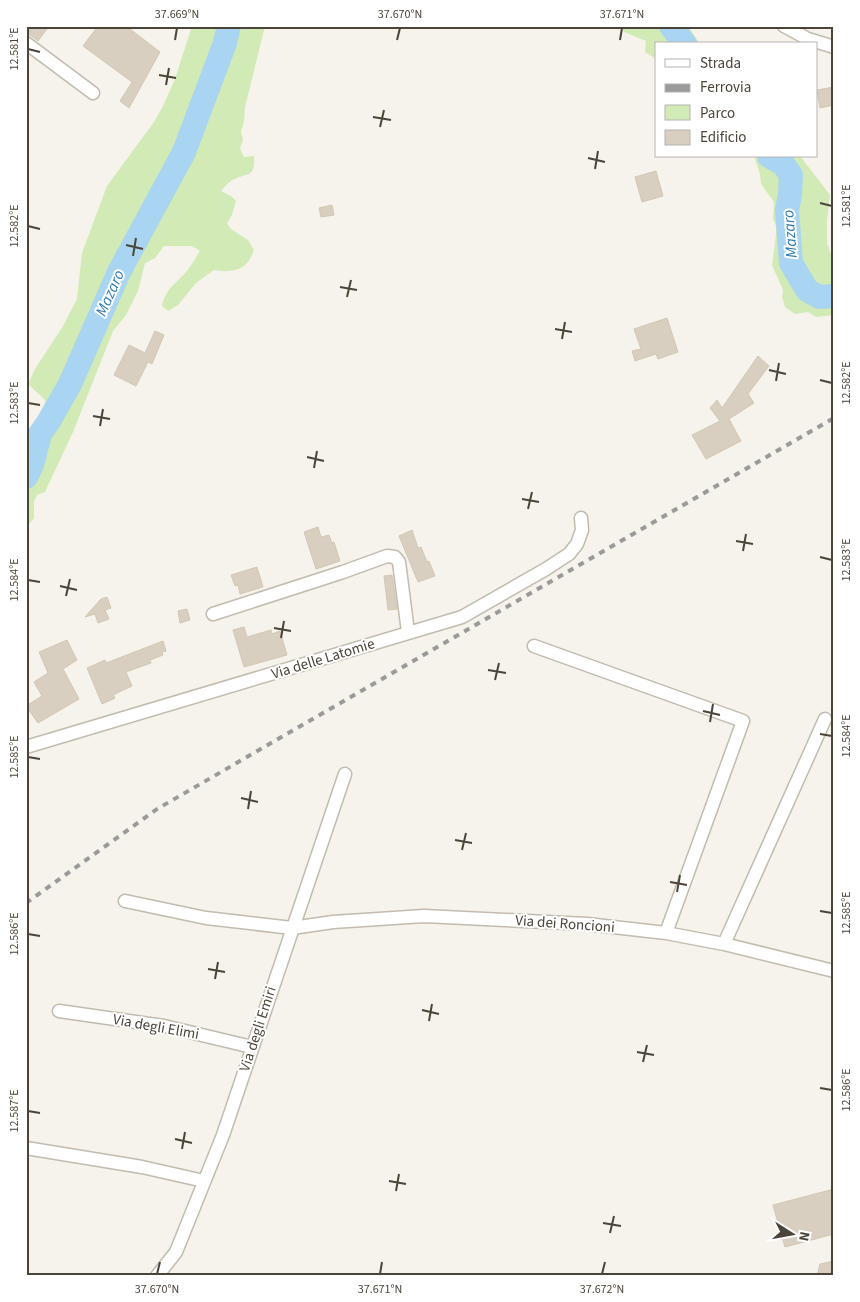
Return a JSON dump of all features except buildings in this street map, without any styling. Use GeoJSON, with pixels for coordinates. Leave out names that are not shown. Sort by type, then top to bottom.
{"type":"FeatureCollection","features":[{"type":"Feature","properties":{"kind":"street"},"geometry":{"type":"LineString","coordinates":[[784,26],[818,42]]}},
{"type":"Feature","properties":{"kind":"street"},"geometry":{"type":"LineString","coordinates":[[818,42],[834,47]]}},
{"type":"Feature","properties":{"kind":"street"},"geometry":{"type":"LineString","coordinates":[[26,43],[93,93]]}},
{"type":"Feature","properties":{"kind":"street","name":"Via delle Latomie"},"geometry":{"type":"LineString","coordinates":[[26,747],[462,617],[569,554],[577,544],[582,530],[581,518]]}},
{"type":"Feature","properties":{"kind":"street"},"geometry":{"type":"LineString","coordinates":[[213,614],[387,556],[395,557],[399,562],[408,632]]}},
{"type":"Feature","properties":{"kind":"street"},"geometry":{"type":"LineString","coordinates":[[534,646],[742,721],[666,933]]}},
{"type":"Feature","properties":{"kind":"street"},"geometry":{"type":"LineString","coordinates":[[724,944],[824,719]]}},
{"type":"Feature","properties":{"kind":"street","name":"Via degli Emiri"},"geometry":{"type":"LineString","coordinates":[[157,1276],[176,1252],[223,1136],[345,774]]}},
{"type":"Feature","properties":{"kind":"street","name":"Via dei Roncioni"},"geometry":{"type":"LineString","coordinates":[[125,901],[206,918],[292,928],[333,922],[424,916],[587,924],[666,933],[724,944],[834,970]]}},
{"type":"Feature","properties":{"kind":"street","name":"Via degli Elimi"},"geometry":{"type":"LineString","coordinates":[[59,1011],[164,1026],[252,1047]]}},
{"type":"Feature","properties":{"kind":"street"},"geometry":{"type":"LineString","coordinates":[[26,1148],[142,1167],[204,1181]]}},
{"type":"Feature","properties":{"kind":"green space"},"geometry":{"type":"Polygon","coordinates":[[[192,26],[265,26],[241,131],[243,140],[240,148],[244,157],[254,156],[253,169],[248,174],[229,183],[221,191],[236,201],[232,215],[227,223],[231,229],[248,240],[254,250],[248,262],[242,267],[230,271],[214,270],[196,283],[178,305],[168,311],[162,306],[166,294],[189,268],[200,251],[192,246],[164,246],[155,258],[145,263],[138,291],[126,315],[113,331],[73,432],[45,492],[37,495],[34,501],[34,518],[26,528],[26,484],[38,455],[41,439],[47,433],[49,422],[35,442],[26,470],[26,454],[29,440],[34,427],[44,414],[45,400],[28,384],[77,299],[82,253],[107,186],[154,122],[163,106],[175,79],[192,26]]]}},
{"type":"Feature","properties":{"kind":"green space"},"geometry":{"type":"Polygon","coordinates":[[[621,26],[688,26],[699,42],[655,42],[655,58],[645,52],[646,41],[624,32],[621,26]]]}},
{"type":"Feature","properties":{"kind":"green space"},"geometry":{"type":"Polygon","coordinates":[[[755,158],[802,158],[830,195],[827,243],[834,262],[834,315],[816,317],[808,312],[795,314],[785,307],[782,297],[783,290],[772,265],[776,235],[776,226],[773,219],[774,202],[761,184],[755,158]]]}},
{"type":"Feature","properties":{"kind":"water"},"geometry":{"type":"Polygon","coordinates":[[[49,421],[47,433],[41,439],[40,450],[33,472],[26,481],[26,470],[37,433],[49,421]]]}},
{"type":"Feature","properties":{"kind":"waterway","name":"Mazaro"},"geometry":{"type":"LineString","coordinates":[[26,477],[32,465],[40,434],[70,384],[119,272],[184,152],[225,43],[229,26]]}},
{"type":"Feature","properties":{"kind":"waterway","name":"Mazaro"},"geometry":{"type":"LineString","coordinates":[[671,26],[683,42]]}},
{"type":"Feature","properties":{"kind":"waterway","name":"Mazaro"},"geometry":{"type":"LineString","coordinates":[[772,158],[783,164],[791,175],[787,210],[791,263],[807,290],[819,297],[834,296]]}},
{"type":"Feature","properties":{"kind":"railway"},"geometry":{"type":"LineString","coordinates":[[26,903],[157,809],[834,418]]}}]}
